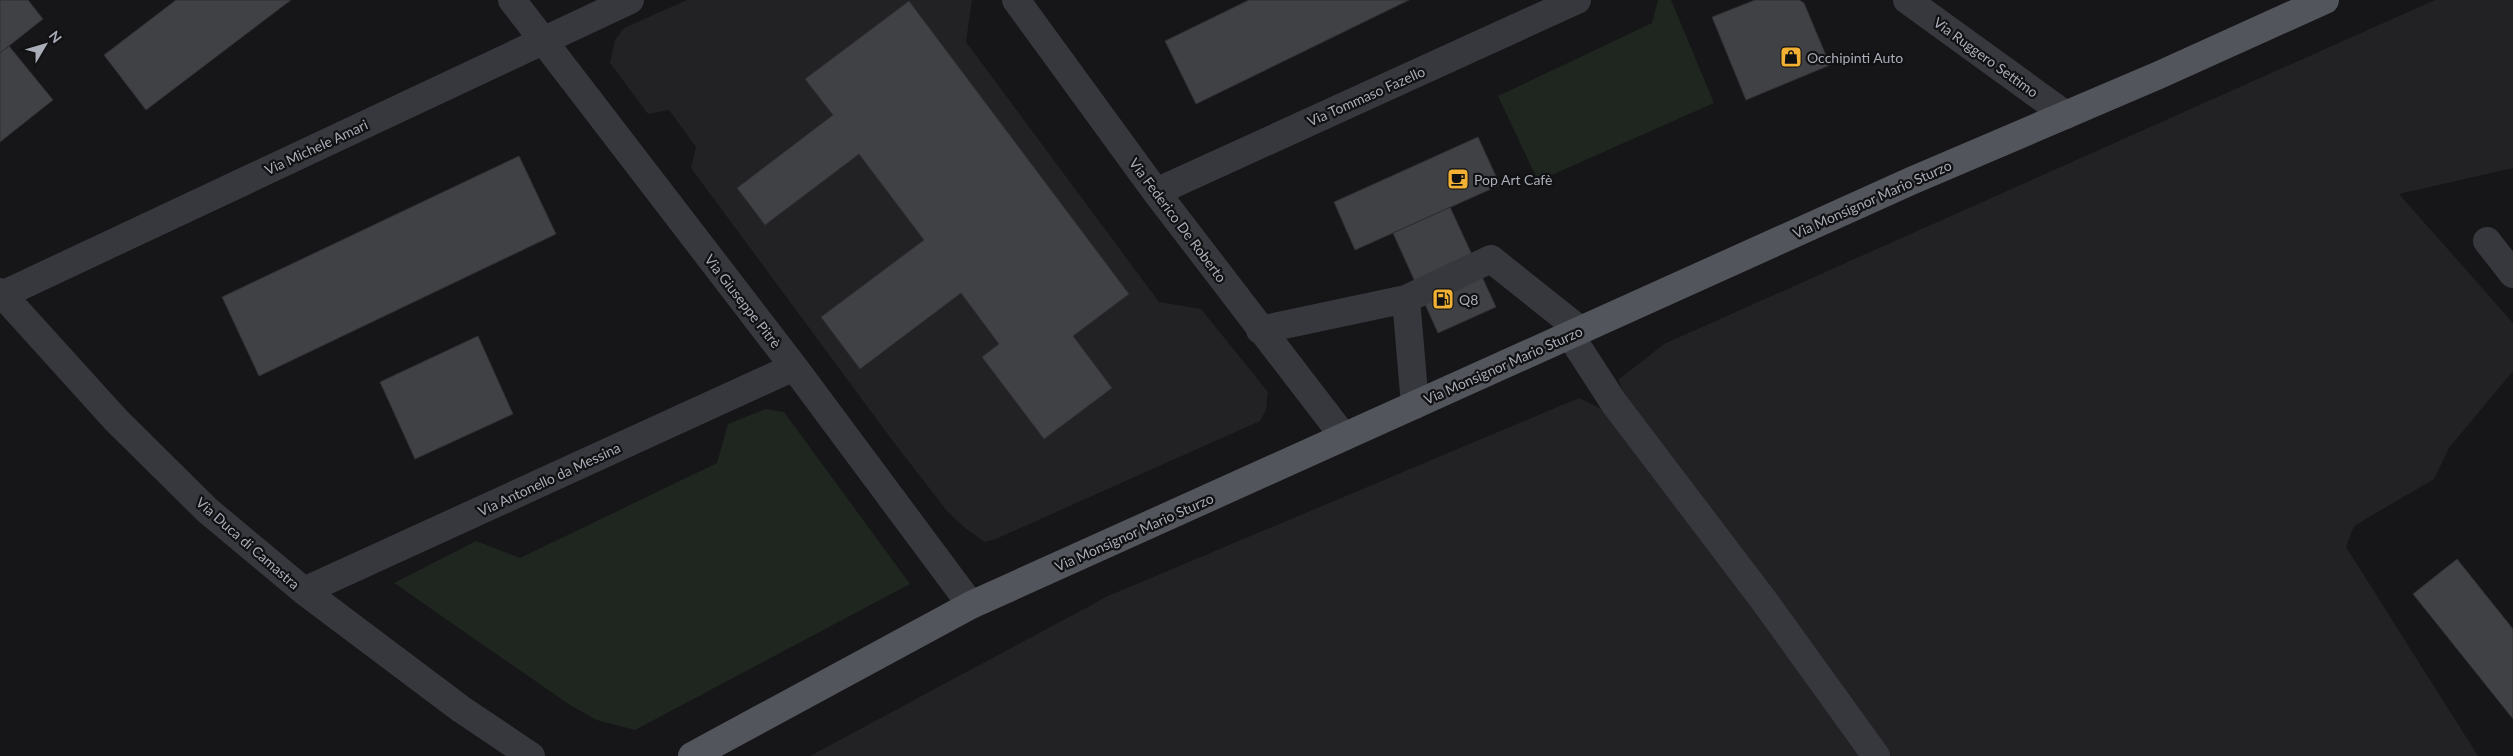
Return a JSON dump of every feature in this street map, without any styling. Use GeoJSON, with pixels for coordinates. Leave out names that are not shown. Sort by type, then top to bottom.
{"type":"FeatureCollection","features":[{"type":"Feature","properties":{"kind":"main road","name":"Via Monsignor Mario Sturzo"},"geometry":{"type":"LineString","coordinates":[[692,756],[971,605],[1911,181],[2066,115],[2325,0]]}},
{"type":"Feature","properties":{"kind":"street","name":"Via Giuseppe Pitrè"},"geometry":{"type":"LineString","coordinates":[[512,0],[794,367],[971,605]]}},
{"type":"Feature","properties":{"kind":"street","name":"Via Michele Amari"},"geometry":{"type":"LineString","coordinates":[[1,293],[630,0]]}},
{"type":"Feature","properties":{"kind":"street","name":"Via Federico De Roberto"},"geometry":{"type":"LineString","coordinates":[[1016,0],[1156,192],[1260,330],[1344,437]]}},
{"type":"Feature","properties":{"kind":"street","name":"Via Tommaso Fazello"},"geometry":{"type":"LineString","coordinates":[[1156,192],[1577,0]]}},
{"type":"Feature","properties":{"kind":"street","name":"Via Ruggero Settimo"},"geometry":{"type":"LineString","coordinates":[[1907,0],[2066,115]]}},
{"type":"Feature","properties":{"kind":"street"},"geometry":{"type":"LineString","coordinates":[[2487,241],[2513,274]]}},
{"type":"Feature","properties":{"kind":"street"},"geometry":{"type":"LineString","coordinates":[[1260,330],[1406,299],[1491,259],[1575,333],[1614,403],[1765,602],[1876,756]]}},
{"type":"Feature","properties":{"kind":"street","name":"Via Duca di Camastra"},"geometry":{"type":"LineString","coordinates":[[1,293],[116,420],[207,510],[304,591],[460,708],[531,756]]}},
{"type":"Feature","properties":{"kind":"street"},"geometry":{"type":"LineString","coordinates":[[1406,299],[1415,405]]}},
{"type":"Feature","properties":{"kind":"street","name":"Via Antonello da Messina"},"geometry":{"type":"LineString","coordinates":[[304,591],[794,367]]}},
{"type":"Feature","properties":{"kind":"shaded area"},"geometry":{"type":"Polygon","coordinates":[[[687,0],[972,0],[966,42],[1159,302],[1201,309],[1268,392],[1266,410],[1260,421],[998,538],[985,542],[965,528],[947,511],[892,440],[691,168],[696,147],[669,110],[648,114],[610,63],[615,40],[624,28],[687,0]]]}},
{"type":"Feature","properties":{"kind":"shaded area"},"geometry":{"type":"Polygon","coordinates":[[[1658,0],[1671,0],[1714,103],[1538,181],[1498,96],[1652,23],[1658,0]]]}},
{"type":"Feature","properties":{"kind":"shaded area"},"geometry":{"type":"Polygon","coordinates":[[[2435,0],[2513,0],[2513,168],[2399,194],[2513,323],[2513,371],[2449,448],[2434,479],[2354,526],[2346,547],[2478,756],[810,756],[1108,596],[1579,398],[1601,409],[1626,397],[1618,380],[1664,344],[2435,0]]]}},
{"type":"Feature","properties":{"kind":"shaded area"},"geometry":{"type":"Polygon","coordinates":[[[766,409],[784,412],[910,584],[635,730],[597,720],[570,705],[394,583],[476,541],[520,558],[717,463],[728,424],[766,409]]]}},
{"type":"Feature","properties":{"kind":"building"},"geometry":{"type":"Polygon","coordinates":[[[0,0],[28,0],[43,19],[0,53],[0,0]]]}},
{"type":"Feature","properties":{"kind":"building"},"geometry":{"type":"Polygon","coordinates":[[[176,0],[291,0],[146,110],[104,55],[176,0]]]}},
{"type":"Feature","properties":{"kind":"building"},"geometry":{"type":"Polygon","coordinates":[[[1249,0],[1409,0],[1196,104],[1165,41],[1249,0]]]}},
{"type":"Feature","properties":{"kind":"building"},"geometry":{"type":"Polygon","coordinates":[[[1755,0],[1799,0],[1804,3],[1830,65],[1746,100],[1712,17],[1755,0]]]}},
{"type":"Feature","properties":{"kind":"building"},"geometry":{"type":"Polygon","coordinates":[[[909,1],[1129,294],[1073,336],[1112,388],[1044,439],[982,357],[999,344],[961,293],[860,369],[821,317],[924,240],[859,154],[765,225],[737,188],[833,115],[805,79],[909,1]]]}},
{"type":"Feature","properties":{"kind":"building"},"geometry":{"type":"Polygon","coordinates":[[[9,46],[53,100],[0,142],[0,53],[9,46]]]}},
{"type":"Feature","properties":{"kind":"building"},"geometry":{"type":"Polygon","coordinates":[[[1478,137],[1500,185],[1355,250],[1334,202],[1478,137]]]}},
{"type":"Feature","properties":{"kind":"building"},"geometry":{"type":"Polygon","coordinates":[[[519,156],[556,234],[259,376],[222,297],[519,156]]]}},
{"type":"Feature","properties":{"kind":"building"},"geometry":{"type":"Polygon","coordinates":[[[1450,207],[1496,307],[1438,333],[1393,233],[1450,207]]]}},
{"type":"Feature","properties":{"kind":"building"},"geometry":{"type":"Polygon","coordinates":[[[478,336],[513,414],[415,459],[380,382],[478,336]]]}},
{"type":"Feature","properties":{"kind":"building"},"geometry":{"type":"Polygon","coordinates":[[[2457,559],[2513,629],[2513,719],[2413,594],[2457,559]]]}},
{"type":"Feature","properties":{"kind":"place","name":"Occhipinti Auto"},"geometry":{"type":"Point","coordinates":[1791,57]}},
{"type":"Feature","properties":{"kind":"place","name":"Pop Art Cafè"},"geometry":{"type":"Point","coordinates":[1458,179]}},
{"type":"Feature","properties":{"kind":"place","name":"Q8"},"geometry":{"type":"Point","coordinates":[1443,299]}}]}
